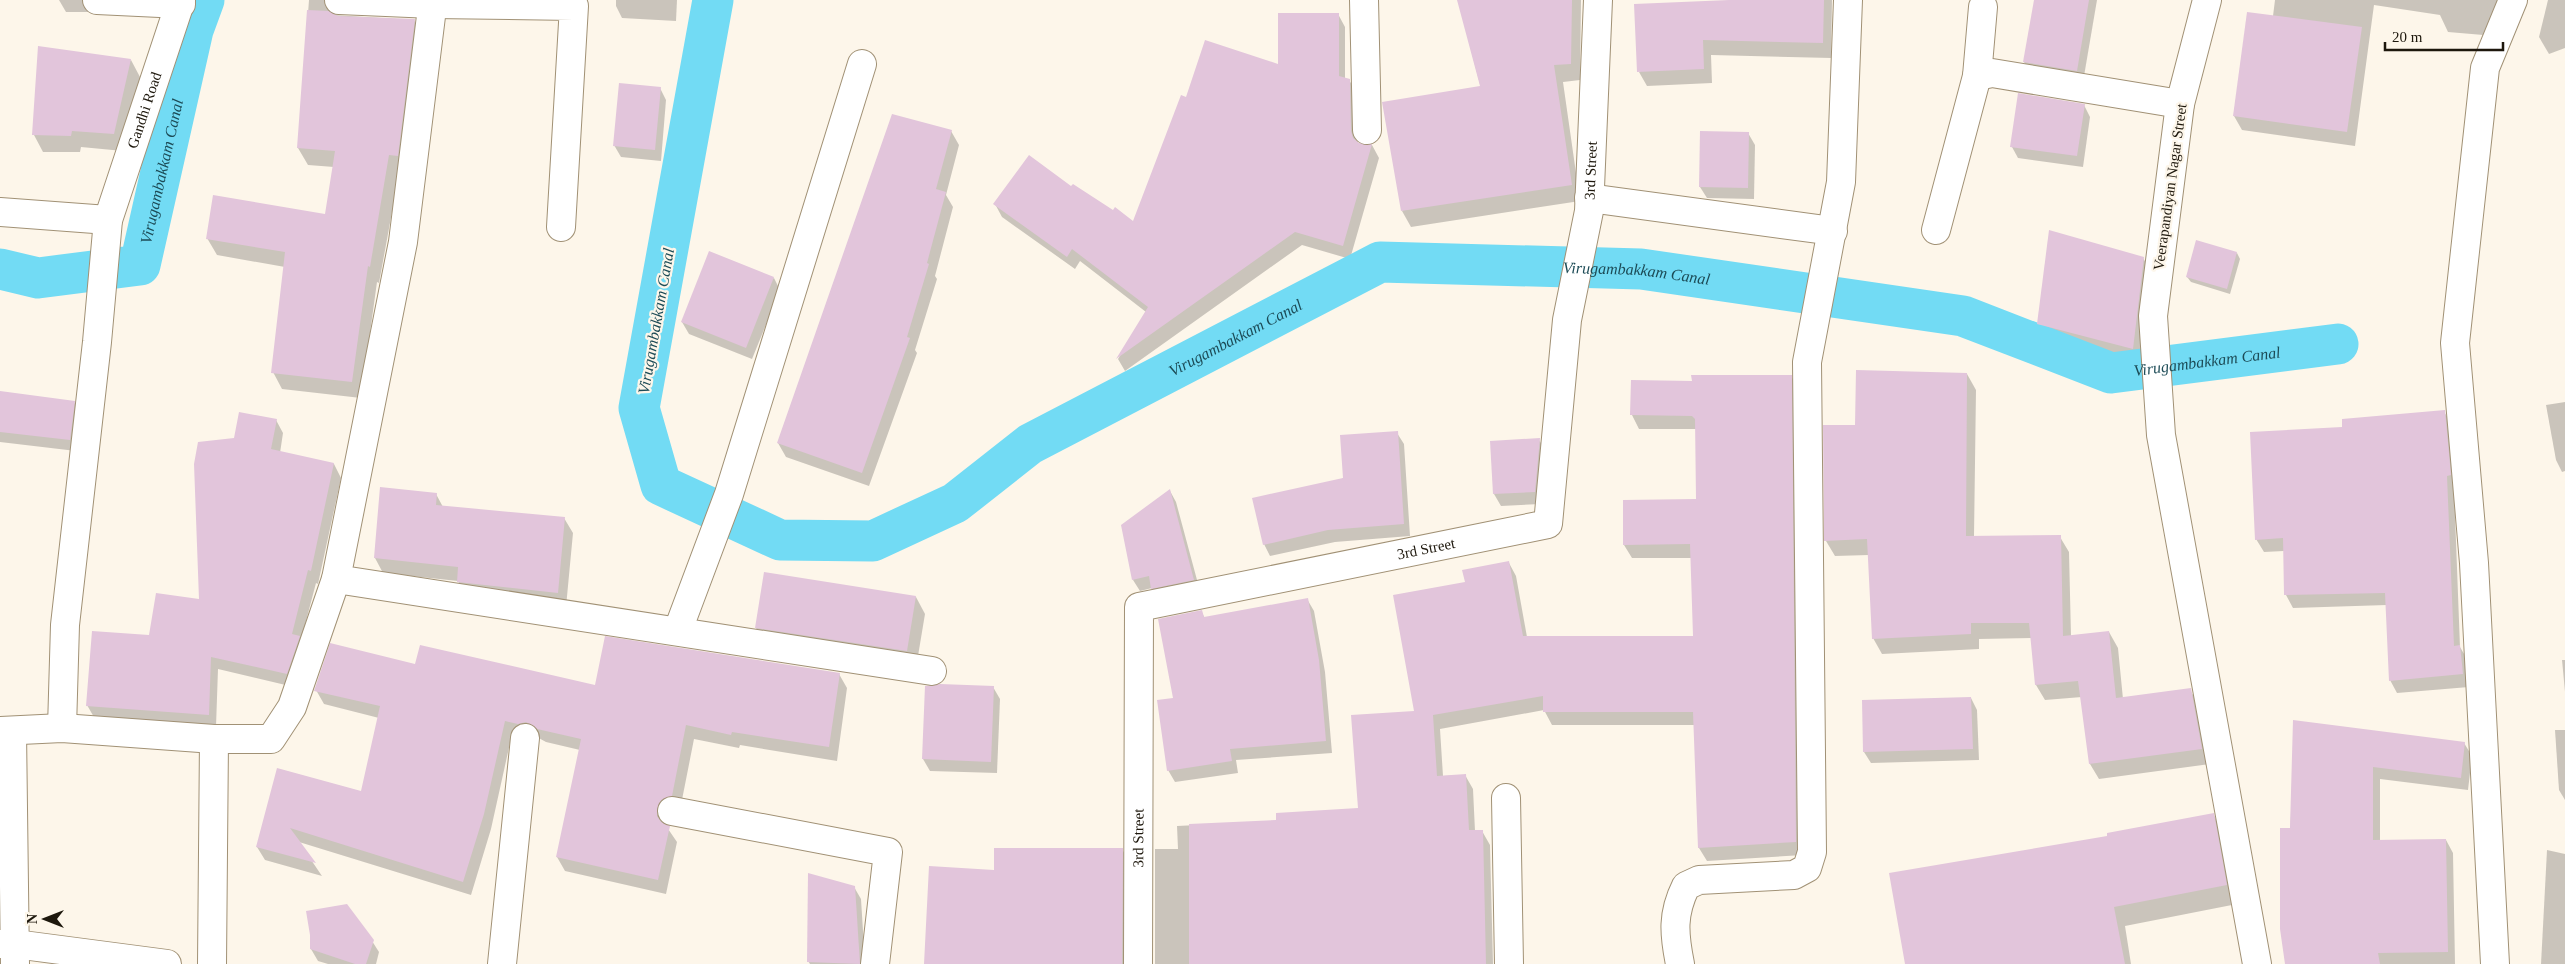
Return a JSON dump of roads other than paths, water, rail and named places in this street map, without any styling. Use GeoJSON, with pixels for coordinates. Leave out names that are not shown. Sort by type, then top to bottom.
{"type":"FeatureCollection","features":[{"type":"Feature","properties":{"kind":"street"},"geometry":{"type":"LineString","coordinates":[[97,0],[181,2]]}},
{"type":"Feature","properties":{"kind":"street"},"geometry":{"type":"LineString","coordinates":[[340,0],[574,6],[561,226]]}},
{"type":"Feature","properties":{"kind":"street"},"geometry":{"type":"LineString","coordinates":[[1364,0],[1367,130]]}},
{"type":"Feature","properties":{"kind":"street","name":"3rd Street"},"geometry":{"type":"LineString","coordinates":[[1138,964],[1139,607],[1548,524],[1567,320],[1589,204],[1598,0]]}},
{"type":"Feature","properties":{"kind":"street"},"geometry":{"type":"LineString","coordinates":[[1680,964],[1674,920],[1679,899],[1686,886],[1699,880],[1794,875],[1807,868],[1812,852],[1807,362],[1828,259],[1841,182],[1848,0]]}},
{"type":"Feature","properties":{"kind":"street","name":"Veerapandiyan Nagar Street"},"geometry":{"type":"LineString","coordinates":[[2207,0],[2180,104],[2153,316],[2161,435],[2257,964]]}},
{"type":"Feature","properties":{"kind":"street"},"geometry":{"type":"LineString","coordinates":[[2495,964],[2474,563],[2456,343],[2485,68],[2513,0]]}},
{"type":"Feature","properties":{"kind":"street","name":"Gandhi Road"},"geometry":{"type":"LineString","coordinates":[[62,728],[65,625],[97,342],[108,220],[181,2]]}},
{"type":"Feature","properties":{"kind":"street"},"geometry":{"type":"LineString","coordinates":[[167,964],[10,951],[6,731],[62,728],[214,739],[271,739],[292,707],[336,579],[403,242],[433,2]]}},
{"type":"Feature","properties":{"kind":"street"},"geometry":{"type":"LineString","coordinates":[[1936,230],[1977,76],[1983,7]]}},
{"type":"Feature","properties":{"kind":"street"},"geometry":{"type":"LineString","coordinates":[[678,630],[729,494],[862,64]]}},
{"type":"Feature","properties":{"kind":"street"},"geometry":{"type":"LineString","coordinates":[[1977,76],[1992,73],[2180,104]]}},
{"type":"Feature","properties":{"kind":"street"},"geometry":{"type":"LineString","coordinates":[[1589,204],[1833,231]]}},
{"type":"Feature","properties":{"kind":"street"},"geometry":{"type":"LineString","coordinates":[[0,212],[108,220]]}},
{"type":"Feature","properties":{"kind":"street"},"geometry":{"type":"LineString","coordinates":[[336,579],[678,630],[932,671]]}},
{"type":"Feature","properties":{"kind":"street"},"geometry":{"type":"LineString","coordinates":[[502,964],[524,738]]}},
{"type":"Feature","properties":{"kind":"street"},"geometry":{"type":"LineString","coordinates":[[212,964],[214,739]]}},
{"type":"Feature","properties":{"kind":"street"},"geometry":{"type":"LineString","coordinates":[[1506,798],[1509,964]]}},
{"type":"Feature","properties":{"kind":"street"},"geometry":{"type":"LineString","coordinates":[[672,811],[888,852],[875,964]]}},
{"type":"Feature","properties":{"kind":"waterway","name":"Virugambakkam Canal"},"geometry":{"type":"LineString","coordinates":[[0,269],[38,278],[140,265],[193,30],[204,0]]}},
{"type":"Feature","properties":{"kind":"waterway","name":"Virugambakkam Canal"},"geometry":{"type":"LineString","coordinates":[[713,0],[639,408],[661,485],[780,540],[873,541],[955,503],[1030,444],[1380,262],[1641,269],[1963,316],[2111,373],[2338,344]]}}]}
